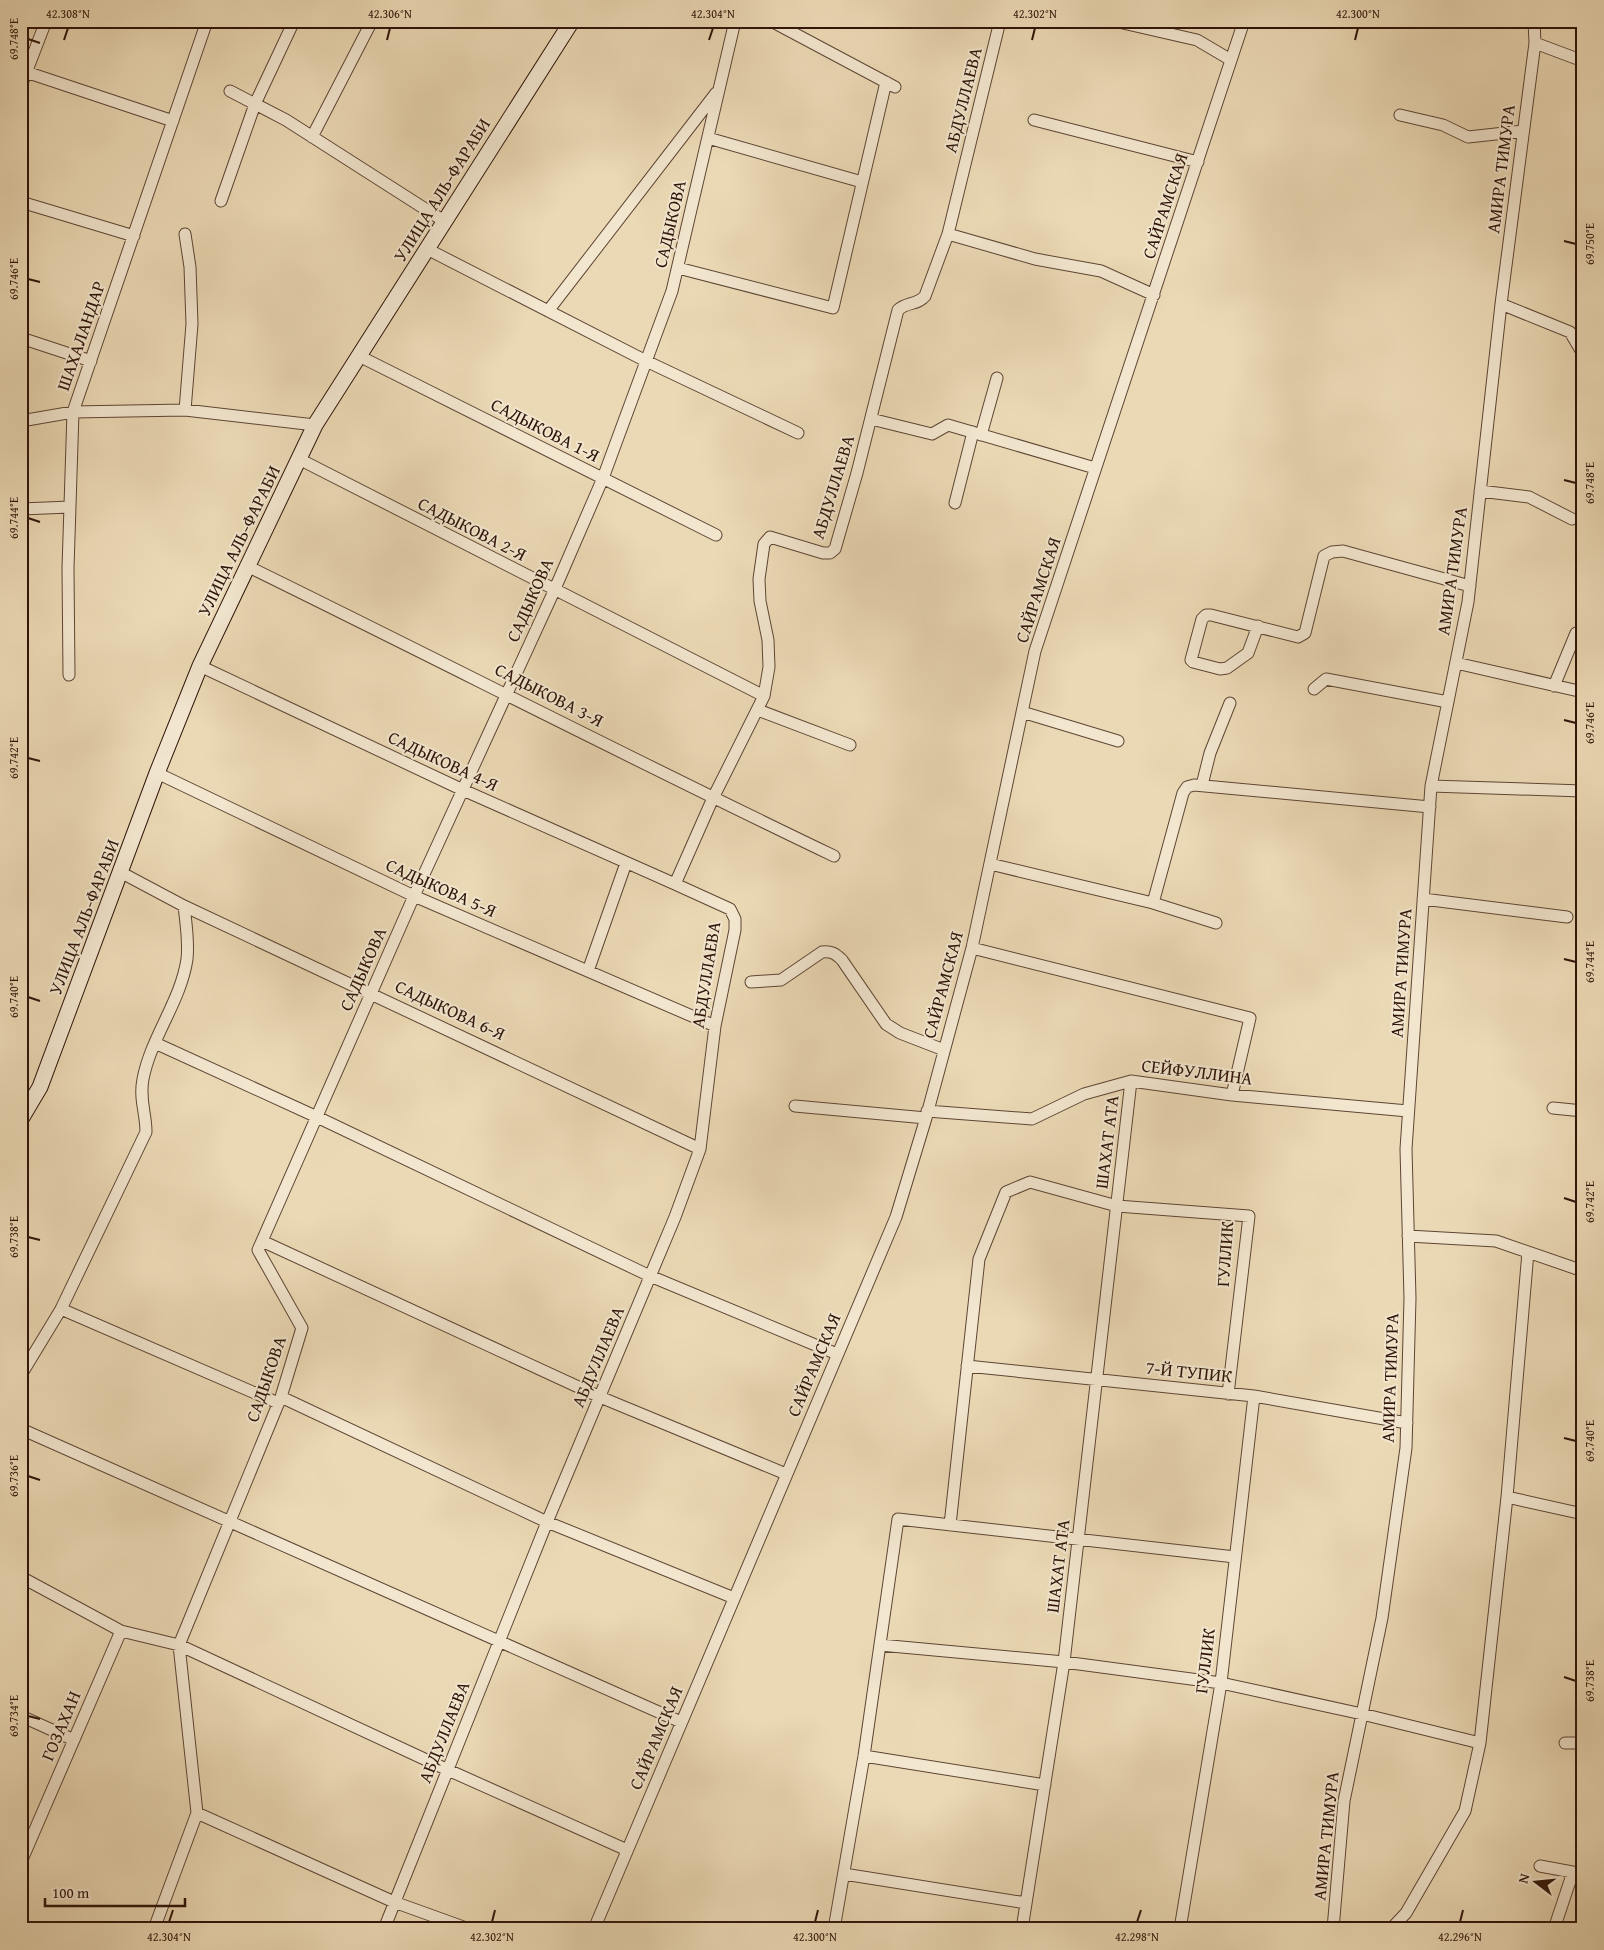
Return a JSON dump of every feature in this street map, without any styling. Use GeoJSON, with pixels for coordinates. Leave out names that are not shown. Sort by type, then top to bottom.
{"type":"FeatureCollection","features":[{"type":"Feature","properties":{"kind":"main road","name":"УЛИЦА АЛЬ-ФАРАБИ"},"geometry":{"type":"LineString","coordinates":[[21,1119],[40,1087],[200,666],[315,425],[572,21]]}},
{"type":"Feature","properties":{"kind":"street"},"geometry":{"type":"LineString","coordinates":[[21,86],[46,21]]}},
{"type":"Feature","properties":{"kind":"street","name":"ШАХАЛАНДАР"},"geometry":{"type":"LineString","coordinates":[[70,676],[68,568],[73,412],[207,21]]}},
{"type":"Feature","properties":{"kind":"street"},"geometry":{"type":"LineString","coordinates":[[221,200],[255,104],[294,21]]}},
{"type":"Feature","properties":{"kind":"street"},"geometry":{"type":"LineString","coordinates":[[312,137],[372,21]]}},
{"type":"Feature","properties":{"kind":"street","name":"САДЫКОВА"},"geometry":{"type":"LineString","coordinates":[[154,1929],[197,1813],[179,1645],[279,1400],[302,1328],[258,1250],[414,896],[507,694],[603,478],[672,291],[735,21]]}},
{"type":"Feature","properties":{"kind":"street"},"geometry":{"type":"LineString","coordinates":[[678,268],[833,308],[862,182],[890,84],[771,21]]}},
{"type":"Feature","properties":{"kind":"street","name":"АБДУЛЛАЕВА"},"geometry":{"type":"LineString","coordinates":[[384,1929],[547,1522],[675,1217],[700,1148],[715,1026],[735,930],[735,919],[730,909],[674,884],[764,696],[769,666],[768,640],[760,601],[759,579],[764,544],[770,537],[823,554],[830,553],[835,549],[871,419],[898,310],[905,305],[922,300],[925,296],[948,234],[1000,21]]}},
{"type":"Feature","properties":{"kind":"street"},"geometry":{"type":"LineString","coordinates":[[1114,21],[1197,40],[1232,60]]}},
{"type":"Feature","properties":{"kind":"street","name":"САЙРАМСКАЯ"},"geometry":{"type":"LineString","coordinates":[[594,1929],[896,1217],[972,948],[1035,651],[1244,21]]}},
{"type":"Feature","properties":{"kind":"street","name":"АМИРА ТИМУРА"},"geometry":{"type":"LineString","coordinates":[[1333,1929],[1344,1802],[1382,1618],[1406,1448],[1410,1298],[1406,1149],[1430,806],[1432,786],[1470,586],[1501,304],[1535,43],[1534,21]]}},
{"type":"Feature","properties":{"kind":"street"},"geometry":{"type":"LineString","coordinates":[[1535,43],[1583,60]]}},
{"type":"Feature","properties":{"kind":"street"},"geometry":{"type":"LineString","coordinates":[[26,72],[173,121]]}},
{"type":"Feature","properties":{"kind":"street"},"geometry":{"type":"LineString","coordinates":[[548,311],[719,89]]}},
{"type":"Feature","properties":{"kind":"street"},"geometry":{"type":"LineString","coordinates":[[230,91],[286,120],[444,222]]}},
{"type":"Feature","properties":{"kind":"street"},"geometry":{"type":"LineString","coordinates":[[1400,116],[1442,125],[1468,137],[1523,131]]}},
{"type":"Feature","properties":{"kind":"street"},"geometry":{"type":"LineString","coordinates":[[1034,120],[1198,162]]}},
{"type":"Feature","properties":{"kind":"street"},"geometry":{"type":"LineString","coordinates":[[708,138],[862,182]]}},
{"type":"Feature","properties":{"kind":"street"},"geometry":{"type":"LineString","coordinates":[[21,202],[134,236]]}},
{"type":"Feature","properties":{"kind":"street"},"geometry":{"type":"LineString","coordinates":[[185,234],[190,267],[192,324],[185,410]]}},
{"type":"Feature","properties":{"kind":"street"},"geometry":{"type":"LineString","coordinates":[[948,234],[1035,259],[1101,271],[1154,295]]}},
{"type":"Feature","properties":{"kind":"street"},"geometry":{"type":"LineString","coordinates":[[427,249],[646,361],[798,433]]}},
{"type":"Feature","properties":{"kind":"street"},"geometry":{"type":"LineString","coordinates":[[1501,304],[1570,332],[1583,354]]}},
{"type":"Feature","properties":{"kind":"street"},"geometry":{"type":"LineString","coordinates":[[21,338],[91,360]]}},
{"type":"Feature","properties":{"kind":"street","name":"САДЫКОВА 1-Я"},"geometry":{"type":"LineString","coordinates":[[359,356],[716,535]]}},
{"type":"Feature","properties":{"kind":"street"},"geometry":{"type":"LineString","coordinates":[[955,503],[997,378]]}},
{"type":"Feature","properties":{"kind":"street"},"geometry":{"type":"LineString","coordinates":[[21,421],[73,412],[185,410],[315,425]]}},
{"type":"Feature","properties":{"kind":"street"},"geometry":{"type":"LineString","coordinates":[[871,419],[932,434],[948,425],[1095,468]]}},
{"type":"Feature","properties":{"kind":"street","name":"САДЫКОВА 2-Я"},"geometry":{"type":"LineString","coordinates":[[299,459],[764,696]]}},
{"type":"Feature","properties":{"kind":"street"},"geometry":{"type":"LineString","coordinates":[[1480,491],[1528,497],[1572,519]]}},
{"type":"Feature","properties":{"kind":"street"},"geometry":{"type":"LineString","coordinates":[[21,509],[70,507]]}},
{"type":"Feature","properties":{"kind":"street"},"geometry":{"type":"LineString","coordinates":[[1258,626],[1248,653],[1227,668],[1220,669],[1193,662],[1202,619],[1206,615],[1258,626],[1298,637],[1305,633],[1324,556],[1332,552],[1342,551],[1470,586]]}},
{"type":"Feature","properties":{"kind":"street","name":"САДЫКОВА 3-Я"},"geometry":{"type":"LineString","coordinates":[[247,566],[834,856]]}},
{"type":"Feature","properties":{"kind":"street"},"geometry":{"type":"LineString","coordinates":[[1554,686],[1576,633]]}},
{"type":"Feature","properties":{"kind":"street"},"geometry":{"type":"LineString","coordinates":[[1456,663],[1583,692]]}},
{"type":"Feature","properties":{"kind":"street","name":"САДЫКОВА 4-Я"},"geometry":{"type":"LineString","coordinates":[[200,666],[463,790],[674,884]]}},
{"type":"Feature","properties":{"kind":"street"},"geometry":{"type":"LineString","coordinates":[[1314,689],[1326,679],[1448,702]]}},
{"type":"Feature","properties":{"kind":"street"},"geometry":{"type":"LineString","coordinates":[[1202,785],[1210,753],[1230,703]]}},
{"type":"Feature","properties":{"kind":"street"},"geometry":{"type":"LineString","coordinates":[[758,710],[850,745]]}},
{"type":"Feature","properties":{"kind":"street"},"geometry":{"type":"LineString","coordinates":[[1022,712],[1118,741]]}},
{"type":"Feature","properties":{"kind":"street","name":"САДЫКОВА 5-Я"},"geometry":{"type":"LineString","coordinates":[[158,773],[414,896],[715,1026]]}},
{"type":"Feature","properties":{"kind":"street"},"geometry":{"type":"LineString","coordinates":[[1153,903],[1182,793],[1187,787],[1194,784],[1430,806]]}},
{"type":"Feature","properties":{"kind":"street"},"geometry":{"type":"LineString","coordinates":[[1432,786],[1583,791]]}},
{"type":"Feature","properties":{"kind":"street"},"geometry":{"type":"LineString","coordinates":[[588,972],[626,863]]}},
{"type":"Feature","properties":{"kind":"street"},"geometry":{"type":"LineString","coordinates":[[990,864],[1153,903],[1216,923]]}},
{"type":"Feature","properties":{"kind":"street","name":"САДЫКОВА 6-Я"},"geometry":{"type":"LineString","coordinates":[[122,872],[184,906],[700,1148]]}},
{"type":"Feature","properties":{"kind":"street"},"geometry":{"type":"LineString","coordinates":[[1423,899],[1567,917]]}},
{"type":"Feature","properties":{"kind":"street"},"geometry":{"type":"LineString","coordinates":[[21,1375],[61,1309],[146,1132],[146,1117],[141,1102],[142,1080],[155,1043],[182,979],[187,960],[188,936],[184,906]]}},
{"type":"Feature","properties":{"kind":"street"},"geometry":{"type":"LineString","coordinates":[[972,948],[1250,1018],[1232,1095]]}},
{"type":"Feature","properties":{"kind":"street"},"geometry":{"type":"LineString","coordinates":[[751,982],[781,980],[822,952],[829,951],[836,954],[842,960],[886,1024],[900,1033],[944,1050]]}},
{"type":"Feature","properties":{"kind":"street"},"geometry":{"type":"LineString","coordinates":[[155,1043],[316,1117],[650,1276],[837,1354]]}},
{"type":"Feature","properties":{"kind":"street","name":"СЕЙФУЛЛИНА"},"geometry":{"type":"LineString","coordinates":[[795,1106],[926,1115],[1032,1119],[1084,1094],[1131,1081],[1232,1095],[1408,1112]]}},
{"type":"Feature","properties":{"kind":"street","name":"ШАХАТ АТА"},"geometry":{"type":"LineString","coordinates":[[1022,1929],[1064,1662],[1131,1081]]}},
{"type":"Feature","properties":{"kind":"street"},"geometry":{"type":"LineString","coordinates":[[1553,1108],[1583,1111]]}},
{"type":"Feature","properties":{"kind":"street","name":"ШАХАТ АТА"},"geometry":{"type":"LineString","coordinates":[[950,1525],[979,1260],[1006,1192],[1030,1182],[1117,1206]]}},
{"type":"Feature","properties":{"kind":"street","name":"ГУЛЛИК"},"geometry":{"type":"LineString","coordinates":[[1117,1206],[1248,1216],[1228,1394]]}},
{"type":"Feature","properties":{"kind":"street"},"geometry":{"type":"LineString","coordinates":[[1408,1236],[1496,1241],[1583,1272]]}},
{"type":"Feature","properties":{"kind":"street"},"geometry":{"type":"LineString","coordinates":[[262,1241],[600,1397],[786,1474]]}},
{"type":"Feature","properties":{"kind":"street"},"geometry":{"type":"LineString","coordinates":[[1391,1929],[1406,1913],[1464,1811],[1480,1743],[1507,1497],[1528,1252]]}},
{"type":"Feature","properties":{"kind":"street"},"geometry":{"type":"LineString","coordinates":[[61,1309],[279,1400],[547,1522],[734,1598]]}},
{"type":"Feature","properties":{"kind":"street","name":"7-Й ТУПИК"},"geometry":{"type":"LineString","coordinates":[[967,1366],[1254,1396],[1407,1423]]}},
{"type":"Feature","properties":{"kind":"street","name":"ГУЛЛИК"},"geometry":{"type":"LineString","coordinates":[[1180,1929],[1221,1682],[1254,1396]]}},
{"type":"Feature","properties":{"kind":"street"},"geometry":{"type":"LineString","coordinates":[[21,1429],[230,1520],[499,1643],[681,1722]]}},
{"type":"Feature","properties":{"kind":"street"},"geometry":{"type":"LineString","coordinates":[[1507,1497],[1583,1514]]}},
{"type":"Feature","properties":{"kind":"street"},"geometry":{"type":"LineString","coordinates":[[834,1929],[864,1756],[898,1520],[1234,1557]]}},
{"type":"Feature","properties":{"kind":"street"},"geometry":{"type":"LineString","coordinates":[[21,1577],[121,1631],[179,1645],[448,1770],[627,1850]]}},
{"type":"Feature","properties":{"kind":"street","name":"ГОЗАХАН"},"geometry":{"type":"LineString","coordinates":[[22,1859],[121,1631]]}},
{"type":"Feature","properties":{"kind":"street"},"geometry":{"type":"LineString","coordinates":[[880,1645],[1064,1662],[1221,1682],[1480,1743]]}},
{"type":"Feature","properties":{"kind":"street"},"geometry":{"type":"LineString","coordinates":[[21,1716],[74,1740]]}},
{"type":"Feature","properties":{"kind":"street"},"geometry":{"type":"LineString","coordinates":[[1565,1743],[1583,1743]]}},
{"type":"Feature","properties":{"kind":"street"},"geometry":{"type":"LineString","coordinates":[[864,1756],[1045,1785]]}},
{"type":"Feature","properties":{"kind":"street"},"geometry":{"type":"LineString","coordinates":[[197,1813],[394,1902],[469,1929]]}},
{"type":"Feature","properties":{"kind":"street"},"geometry":{"type":"LineString","coordinates":[[1540,1866],[1578,1873],[1554,1929]]}},
{"type":"Feature","properties":{"kind":"street"},"geometry":{"type":"LineString","coordinates":[[844,1874],[1026,1903]]}}]}
